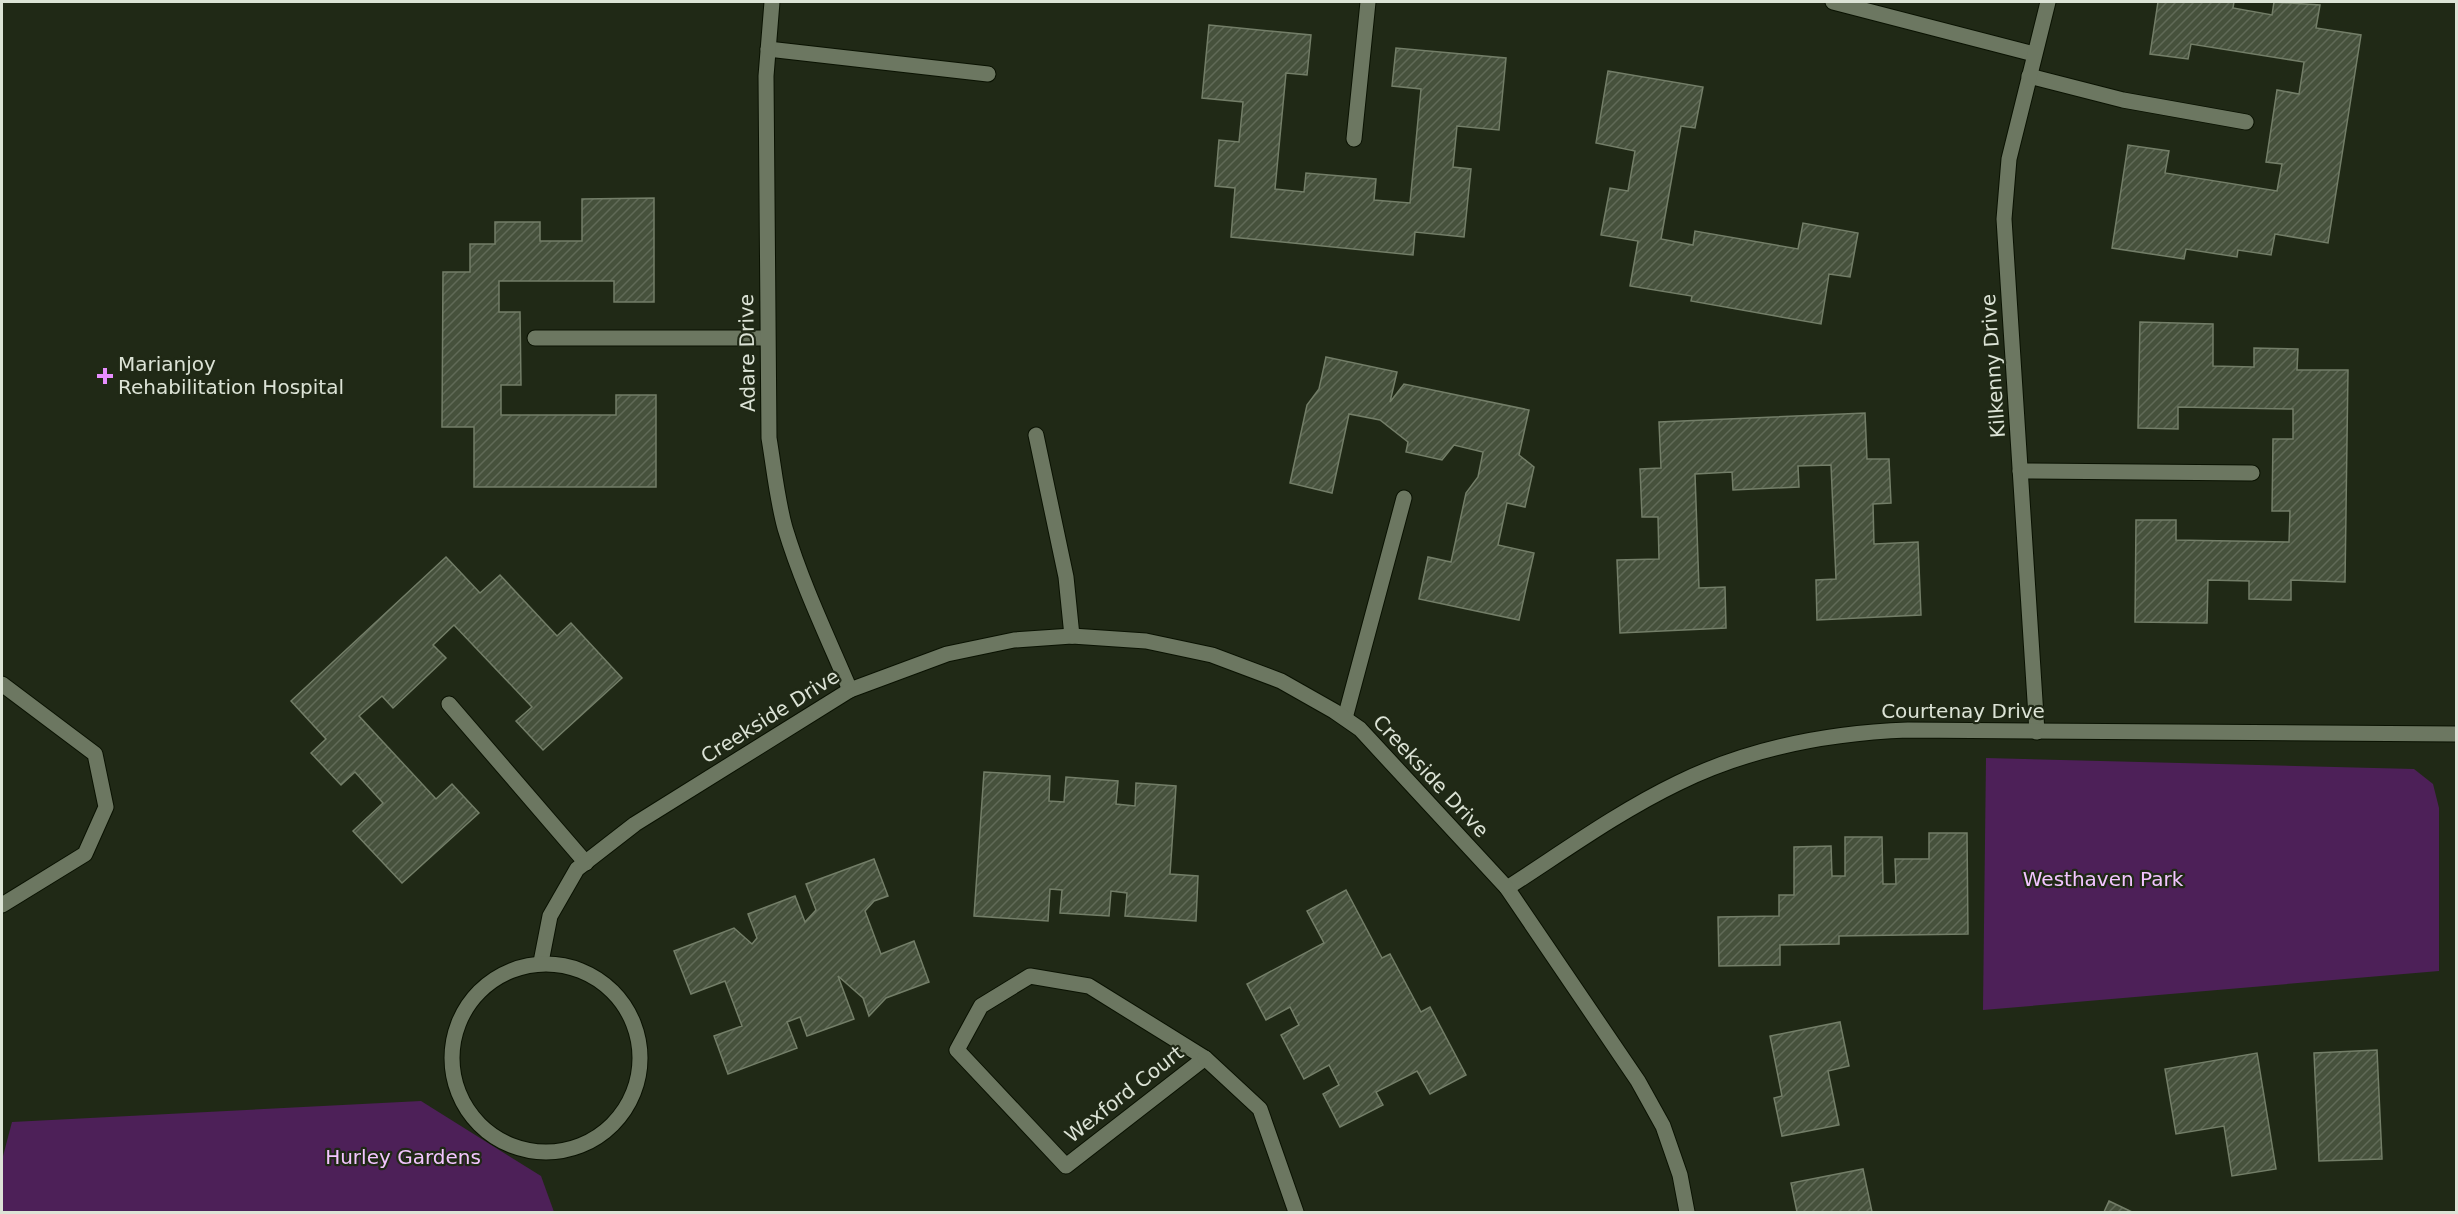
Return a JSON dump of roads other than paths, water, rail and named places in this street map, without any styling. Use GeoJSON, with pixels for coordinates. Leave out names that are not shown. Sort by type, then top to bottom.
{"type":"FeatureCollection","features":[{"type":"Feature","properties":{"kind":"street","name":"Adare Drive"},"geometry":{"type":"LineString","coordinates":[[772,2],[766,76],[767,338],[770,438],[777,492],[785,527],[801,576],[850,690]]}},
{"type":"Feature","properties":{"kind":"street"},"geometry":{"type":"LineString","coordinates":[[1354,139],[1368,2]]}},
{"type":"Feature","properties":{"kind":"street"},"geometry":{"type":"LineString","coordinates":[[1833,2],[2034,54]]}},
{"type":"Feature","properties":{"kind":"street","name":"Kilkenny Drive"},"geometry":{"type":"LineString","coordinates":[[2037,732],[2004,219],[2008,159],[2048,2]]}},
{"type":"Feature","properties":{"kind":"street"},"geometry":{"type":"LineString","coordinates":[[768,49],[988,74]]}},
{"type":"Feature","properties":{"kind":"street"},"geometry":{"type":"LineString","coordinates":[[2029,76],[2123,100],[2246,122]]}},
{"type":"Feature","properties":{"kind":"street"},"geometry":{"type":"LineString","coordinates":[[535,338],[767,338]]}},
{"type":"Feature","properties":{"kind":"street"},"geometry":{"type":"LineString","coordinates":[[1036,435],[1066,577],[1072,636]]}},
{"type":"Feature","properties":{"kind":"street"},"geometry":{"type":"LineString","coordinates":[[2020,471],[2252,473]]}},
{"type":"Feature","properties":{"kind":"street"},"geometry":{"type":"LineString","coordinates":[[1345,718],[1404,498]]}},
{"type":"Feature","properties":{"kind":"street","name":"Creekside Drive"},"geometry":{"type":"LineString","coordinates":[[541,962],[550,916],[577,869],[635,824],[850,690],[947,654],[1014,640],[1072,636],[1146,641],[1212,655],[1281,681],[1360,729],[1507,888],[1638,1081],[1663,1126],[1680,1175],[1687,1212]]}},
{"type":"Feature","properties":{"kind":"street"},"geometry":{"type":"LineString","coordinates":[[2,684],[95,754],[106,807],[85,854],[2,905]]}},
{"type":"Feature","properties":{"kind":"street"},"geometry":{"type":"LineString","coordinates":[[449,704],[586,862]]}},
{"type":"Feature","properties":{"kind":"street","name":"Courtenay Drive"},"geometry":{"type":"LineString","coordinates":[[1507,888],[1637,805],[1678,783],[1766,749],[1818,738],[1867,731],[1908,730],[2457,735]]}},
{"type":"Feature","properties":{"kind":"street"},"geometry":{"type":"LineString","coordinates":[[541,962],[578,968],[610,987],[632,1017],[641,1052],[636,1089],[617,1121],[587,1144],[550,1153],[514,1147],[481,1129],[459,1099],[450,1062],[456,1026],[474,994],[504,971],[541,962]]}},
{"type":"Feature","properties":{"kind":"street","name":"Wexford Court"},"geometry":{"type":"LineString","coordinates":[[1205,1058],[1066,1166],[957,1050],[981,1006],[1030,976],[1089,986],[1205,1058],[1260,1109],[1296,1212]]}},
{"type":"Feature","properties":{"kind":"place","name":"Marianjoy Rehabilitation Hospital"},"geometry":{"type":"Point","coordinates":[105,376]}},
{"type":"Feature","properties":{"kind":"park label","name":"Westhaven Park"},"geometry":{"type":"Point","coordinates":[2103,879]}},
{"type":"Feature","properties":{"kind":"park label","name":"Hurley Gardens"},"geometry":{"type":"Point","coordinates":[403,1157]}}]}
